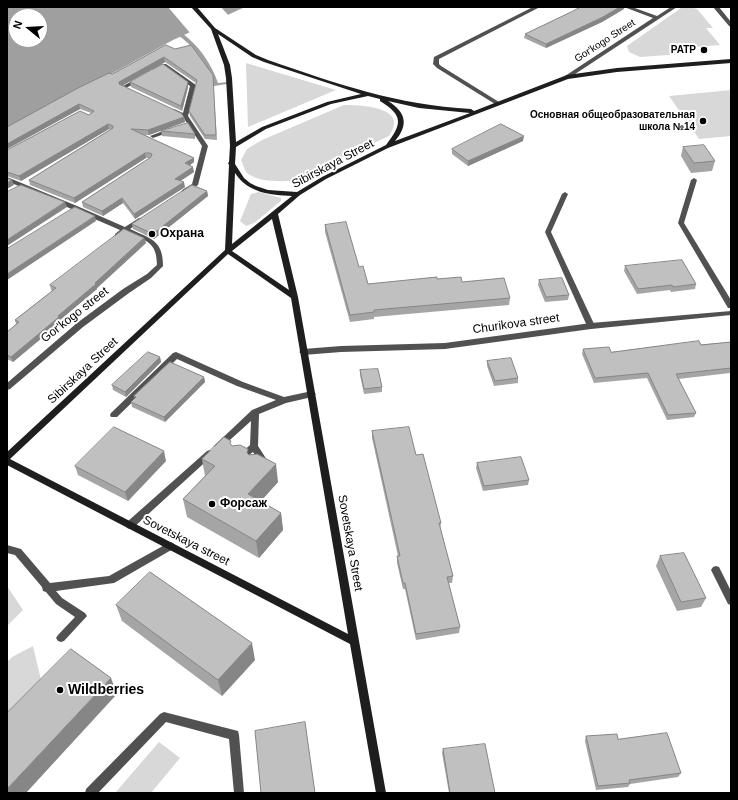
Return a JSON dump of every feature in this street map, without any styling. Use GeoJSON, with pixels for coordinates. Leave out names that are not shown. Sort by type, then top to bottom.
{"type":"FeatureCollection","features":[{"type":"Feature","properties":{"kind":"street"},"geometry":{"type":"LineString","coordinates":[[194,7],[213,29],[254,56],[266,61],[374,96],[446,111],[476,111]]}},
{"type":"Feature","properties":{"kind":"street"},"geometry":{"type":"LineString","coordinates":[[497,103],[439,67],[436,64],[436,58],[537,7]]}},
{"type":"Feature","properties":{"kind":"street"},"geometry":{"type":"LineString","coordinates":[[627,7],[657,18]]}},
{"type":"Feature","properties":{"kind":"street","name":"Gor'kogo Street"},"geometry":{"type":"LineString","coordinates":[[566,77],[674,7]]}},
{"type":"Feature","properties":{"kind":"street"},"geometry":{"type":"LineString","coordinates":[[716,7],[731,25]]}},
{"type":"Feature","properties":{"kind":"street"},"geometry":{"type":"LineString","coordinates":[[213,29],[227,65],[230,78],[233,146],[228,251],[294,298]]}},
{"type":"Feature","properties":{"kind":"street","name":"Sibirskaya Street"},"geometry":{"type":"LineString","coordinates":[[7,457],[228,251],[298,194],[324,178],[386,147],[566,77],[617,70],[731,61]]}},
{"type":"Feature","properties":{"kind":"street"},"geometry":{"type":"LineString","coordinates":[[151,72],[164,65],[193,85],[185,116]]}},
{"type":"Feature","properties":{"kind":"street"},"geometry":{"type":"LineString","coordinates":[[131,90],[124,87],[144,76]]}},
{"type":"Feature","properties":{"kind":"street"},"geometry":{"type":"LineString","coordinates":[[233,146],[264,128],[322,106],[367,94]]}},
{"type":"Feature","properties":{"kind":"street"},"geometry":{"type":"LineString","coordinates":[[374,96],[390,104],[398,112],[402,119],[398,135],[386,147]]}},
{"type":"Feature","properties":{"kind":"street"},"geometry":{"type":"LineString","coordinates":[[165,106],[185,116],[205,146],[195,185],[175,197]]}},
{"type":"Feature","properties":{"kind":"street"},"geometry":{"type":"LineString","coordinates":[[182,126],[190,124]]}},
{"type":"Feature","properties":{"kind":"street"},"geometry":{"type":"LineString","coordinates":[[153,136],[175,129]]}},
{"type":"Feature","properties":{"kind":"street"},"geometry":{"type":"LineString","coordinates":[[231,163],[242,179],[256,188],[279,194],[298,194]]}},
{"type":"Feature","properties":{"kind":"street"},"geometry":{"type":"LineString","coordinates":[[7,179],[72,209],[124,230]]}},
{"type":"Feature","properties":{"kind":"street"},"geometry":{"type":"LineString","coordinates":[[12,191],[28,180]]}},
{"type":"Feature","properties":{"kind":"street"},"geometry":{"type":"LineString","coordinates":[[694,180],[681,223],[731,306]]}},
{"type":"Feature","properties":{"kind":"street"},"geometry":{"type":"LineString","coordinates":[[565,194],[548,232],[591,326]]}},
{"type":"Feature","properties":{"kind":"street"},"geometry":{"type":"LineString","coordinates":[[72,209],[82,202]]}},
{"type":"Feature","properties":{"kind":"street"},"geometry":{"type":"LineString","coordinates":[[113,238],[150,213]]}},
{"type":"Feature","properties":{"kind":"street","name":"Sovetskaya Street"},"geometry":{"type":"LineString","coordinates":[[274,213],[294,298],[312,394],[381,793]]}},
{"type":"Feature","properties":{"kind":"street","name":"Gor'kogo street"},"geometry":{"type":"LineString","coordinates":[[7,387],[80,325],[126,290],[149,276],[160,266],[160,254],[153,242],[124,230]]}},
{"type":"Feature","properties":{"kind":"street","name":"Churikova street"},"geometry":{"type":"LineString","coordinates":[[304,352],[341,349],[445,346],[591,326],[731,313]]}},
{"type":"Feature","properties":{"kind":"street"},"geometry":{"type":"LineString","coordinates":[[114,415],[176,355],[240,384],[284,400]]}},
{"type":"Feature","properties":{"kind":"street"},"geometry":{"type":"LineString","coordinates":[[130,525],[255,412],[284,400],[312,394]]}},
{"type":"Feature","properties":{"kind":"street"},"geometry":{"type":"LineString","coordinates":[[255,412],[254,446],[263,460],[255,470]]}},
{"type":"Feature","properties":{"kind":"street"},"geometry":{"type":"LineString","coordinates":[[238,461],[254,446]]}},
{"type":"Feature","properties":{"kind":"street","name":"Sovetskaya street"},"geometry":{"type":"LineString","coordinates":[[7,461],[355,642]]}},
{"type":"Feature","properties":{"kind":"street"},"geometry":{"type":"LineString","coordinates":[[46,588],[111,580],[170,546]]}},
{"type":"Feature","properties":{"kind":"street"},"geometry":{"type":"LineString","coordinates":[[7,549],[18,552],[58,601],[82,616],[61,638]]}},
{"type":"Feature","properties":{"kind":"street"},"geometry":{"type":"LineString","coordinates":[[716,570],[731,602]]}},
{"type":"Feature","properties":{"kind":"street"},"geometry":{"type":"LineString","coordinates":[[90,793],[164,717],[234,735],[238,793]]}},
{"type":"Feature","properties":{"kind":"shaded area"},"geometry":{"type":"Polygon","coordinates":[[[7,7],[245,7],[173,40],[7,131],[7,7]]]}},
{"type":"Feature","properties":{"kind":"shaded area"},"geometry":{"type":"Polygon","coordinates":[[[690,7],[697,9],[713,28],[706,28],[720,45],[680,48],[683,54],[640,57],[629,52],[627,46],[681,8],[690,7]]]}},
{"type":"Feature","properties":{"kind":"shaded area"},"geometry":{"type":"Polygon","coordinates":[[[246,63],[336,90],[248,127],[246,63]]]}},
{"type":"Feature","properties":{"kind":"shaded area"},"geometry":{"type":"Polygon","coordinates":[[[731,90],[731,136],[699,139],[669,96],[731,90]]]}},
{"type":"Feature","properties":{"kind":"shaded area"},"geometry":{"type":"Polygon","coordinates":[[[344,105],[372,107],[389,113],[393,119],[394,126],[389,136],[293,181],[262,180],[251,176],[246,172],[241,160],[247,149],[262,140],[344,105]]]}},
{"type":"Feature","properties":{"kind":"shaded area"},"geometry":{"type":"Polygon","coordinates":[[[259,192],[281,198],[281,201],[254,223],[246,226],[240,221],[251,194],[259,192]]]}},
{"type":"Feature","properties":{"kind":"shaded area"},"geometry":{"type":"Polygon","coordinates":[[[7,586],[23,610],[7,626],[7,586]]]}},
{"type":"Feature","properties":{"kind":"shaded area"},"geometry":{"type":"Polygon","coordinates":[[[33,646],[41,680],[7,717],[7,662],[12,657],[33,646]]]}},
{"type":"Feature","properties":{"kind":"shaded area"},"geometry":{"type":"Polygon","coordinates":[[[159,742],[180,758],[151,793],[115,793],[159,742]]]}},
{"type":"Feature","properties":{"kind":"pier"},"geometry":{"type":"Polygon","coordinates":[[[168,7],[221,7],[229,16],[191,34],[168,7]]]}},
{"type":"Feature","properties":{"kind":"building"},"geometry":{"type":"Polygon","coordinates":[[[581,7],[620,7],[603,17],[546,44],[525,34],[571,12],[581,7]]]}},
{"type":"Feature","properties":{"kind":"building"},"geometry":{"type":"Polygon","coordinates":[[[166,45],[175,49],[191,45],[213,75],[216,135],[205,135],[189,111],[197,80],[164,57],[119,82],[119,84],[181,113],[184,117],[148,130],[131,129],[194,158],[185,163],[193,167],[175,179],[184,182],[134,214],[122,198],[102,211],[82,202],[151,157],[152,154],[150,153],[145,153],[74,198],[29,180],[113,128],[113,126],[108,124],[19,176],[7,172],[7,150],[80,111],[89,115],[94,111],[79,104],[7,144],[7,127],[78,88],[109,73],[112,74],[166,45]]]}},
{"type":"Feature","properties":{"kind":"building"},"geometry":{"type":"Polygon","coordinates":[[[163,64],[188,82],[181,106],[130,82],[163,64]]]}},
{"type":"Feature","properties":{"kind":"building"},"geometry":{"type":"Polygon","coordinates":[[[188,123],[195,134],[161,131],[188,123]]]}},
{"type":"Feature","properties":{"kind":"building"},"geometry":{"type":"Polygon","coordinates":[[[501,124],[524,136],[468,161],[452,149],[501,124]]]}},
{"type":"Feature","properties":{"kind":"building"},"geometry":{"type":"Polygon","coordinates":[[[704,145],[715,161],[694,163],[683,147],[704,145]]]}},
{"type":"Feature","properties":{"kind":"building"},"geometry":{"type":"Polygon","coordinates":[[[7,178],[12,180],[7,183],[7,178]]]}},
{"type":"Feature","properties":{"kind":"building"},"geometry":{"type":"Polygon","coordinates":[[[21,185],[65,202],[7,240],[7,192],[21,185]]]}},
{"type":"Feature","properties":{"kind":"building"},"geometry":{"type":"Polygon","coordinates":[[[192,185],[207,191],[153,234],[132,224],[192,185]]]}},
{"type":"Feature","properties":{"kind":"building"},"geometry":{"type":"Polygon","coordinates":[[[75,207],[95,216],[7,274],[7,249],[75,207]]]}},
{"type":"Feature","properties":{"kind":"building"},"geometry":{"type":"Polygon","coordinates":[[[346,222],[359,267],[363,266],[368,284],[437,277],[437,279],[461,277],[462,282],[504,278],[510,298],[374,310],[374,312],[350,315],[325,225],[346,222]]]}},
{"type":"Feature","properties":{"kind":"building"},"geometry":{"type":"Polygon","coordinates":[[[124,229],[144,238],[95,283],[96,284],[58,316],[59,317],[11,357],[7,355],[7,332],[19,322],[15,320],[56,288],[50,285],[124,229]]]}},
{"type":"Feature","properties":{"kind":"building"},"geometry":{"type":"Polygon","coordinates":[[[682,260],[696,284],[638,289],[625,266],[682,260]]]}},
{"type":"Feature","properties":{"kind":"building"},"geometry":{"type":"Polygon","coordinates":[[[562,278],[569,295],[546,297],[539,280],[562,278]]]}},
{"type":"Feature","properties":{"kind":"building"},"geometry":{"type":"Polygon","coordinates":[[[699,341],[701,345],[731,342],[731,368],[676,374],[696,413],[668,415],[648,373],[595,378],[583,349],[609,347],[611,352],[699,341]]]}},
{"type":"Feature","properties":{"kind":"building"},"geometry":{"type":"Polygon","coordinates":[[[148,352],[160,357],[125,392],[112,385],[148,352]]]}},
{"type":"Feature","properties":{"kind":"building"},"geometry":{"type":"Polygon","coordinates":[[[511,358],[518,378],[495,381],[487,361],[511,358]]]}},
{"type":"Feature","properties":{"kind":"building"},"geometry":{"type":"Polygon","coordinates":[[[170,362],[204,377],[164,417],[131,402],[136,397],[134,396],[170,362]]]}},
{"type":"Feature","properties":{"kind":"building"},"geometry":{"type":"Polygon","coordinates":[[[378,369],[382,387],[364,389],[360,370],[378,369]]]}},
{"type":"Feature","properties":{"kind":"building"},"geometry":{"type":"Polygon","coordinates":[[[114,427],[164,451],[125,492],[75,466],[114,427]]]}},
{"type":"Feature","properties":{"kind":"building"},"geometry":{"type":"Polygon","coordinates":[[[409,427],[416,455],[423,454],[441,523],[439,523],[453,576],[447,577],[460,627],[416,634],[405,583],[403,583],[397,556],[400,556],[372,431],[409,427]]]}},
{"type":"Feature","properties":{"kind":"building"},"geometry":{"type":"Polygon","coordinates":[[[224,437],[231,441],[230,443],[232,446],[240,445],[248,449],[247,453],[249,455],[257,454],[276,464],[248,494],[281,513],[256,541],[183,499],[215,466],[202,459],[224,437]]]}},
{"type":"Feature","properties":{"kind":"building"},"geometry":{"type":"Polygon","coordinates":[[[521,457],[529,480],[484,486],[477,463],[521,457]]]}},
{"type":"Feature","properties":{"kind":"building"},"geometry":{"type":"Polygon","coordinates":[[[684,553],[706,598],[681,602],[660,556],[684,553]]]}},
{"type":"Feature","properties":{"kind":"building"},"geometry":{"type":"Polygon","coordinates":[[[150,572],[252,643],[218,680],[116,605],[150,572]]]}},
{"type":"Feature","properties":{"kind":"building"},"geometry":{"type":"Polygon","coordinates":[[[71,649],[111,678],[7,789],[7,713],[71,649]]]}},
{"type":"Feature","properties":{"kind":"building"},"geometry":{"type":"Polygon","coordinates":[[[305,722],[315,793],[261,793],[255,731],[305,722]]]}},
{"type":"Feature","properties":{"kind":"building"},"geometry":{"type":"Polygon","coordinates":[[[667,733],[681,773],[629,780],[630,783],[598,786],[586,736],[617,734],[618,739],[667,733]]]}},
{"type":"Feature","properties":{"kind":"building"},"geometry":{"type":"Polygon","coordinates":[[[485,744],[495,793],[450,793],[443,749],[485,744]]]}},
{"type":"Feature","properties":{"kind":"waterway"},"geometry":{"type":"LineString","coordinates":[[176,31],[183,36],[201,55],[210,69],[216,85],[225,83]]}},
{"type":"Feature","properties":{"kind":"place","name":"PATP"},"geometry":{"type":"Point","coordinates":[704,50]}},
{"type":"Feature","properties":{"kind":"place","name":"Основная общеобразовательная школа №14"},"geometry":{"type":"Point","coordinates":[703,121]}},
{"type":"Feature","properties":{"kind":"place","name":"Охрана"},"geometry":{"type":"Point","coordinates":[152,234]}},
{"type":"Feature","properties":{"kind":"place","name":"Форсаж"},"geometry":{"type":"Point","coordinates":[212,504]}},
{"type":"Feature","properties":{"kind":"place","name":"Wildberries"},"geometry":{"type":"Point","coordinates":[60,690]}}]}
